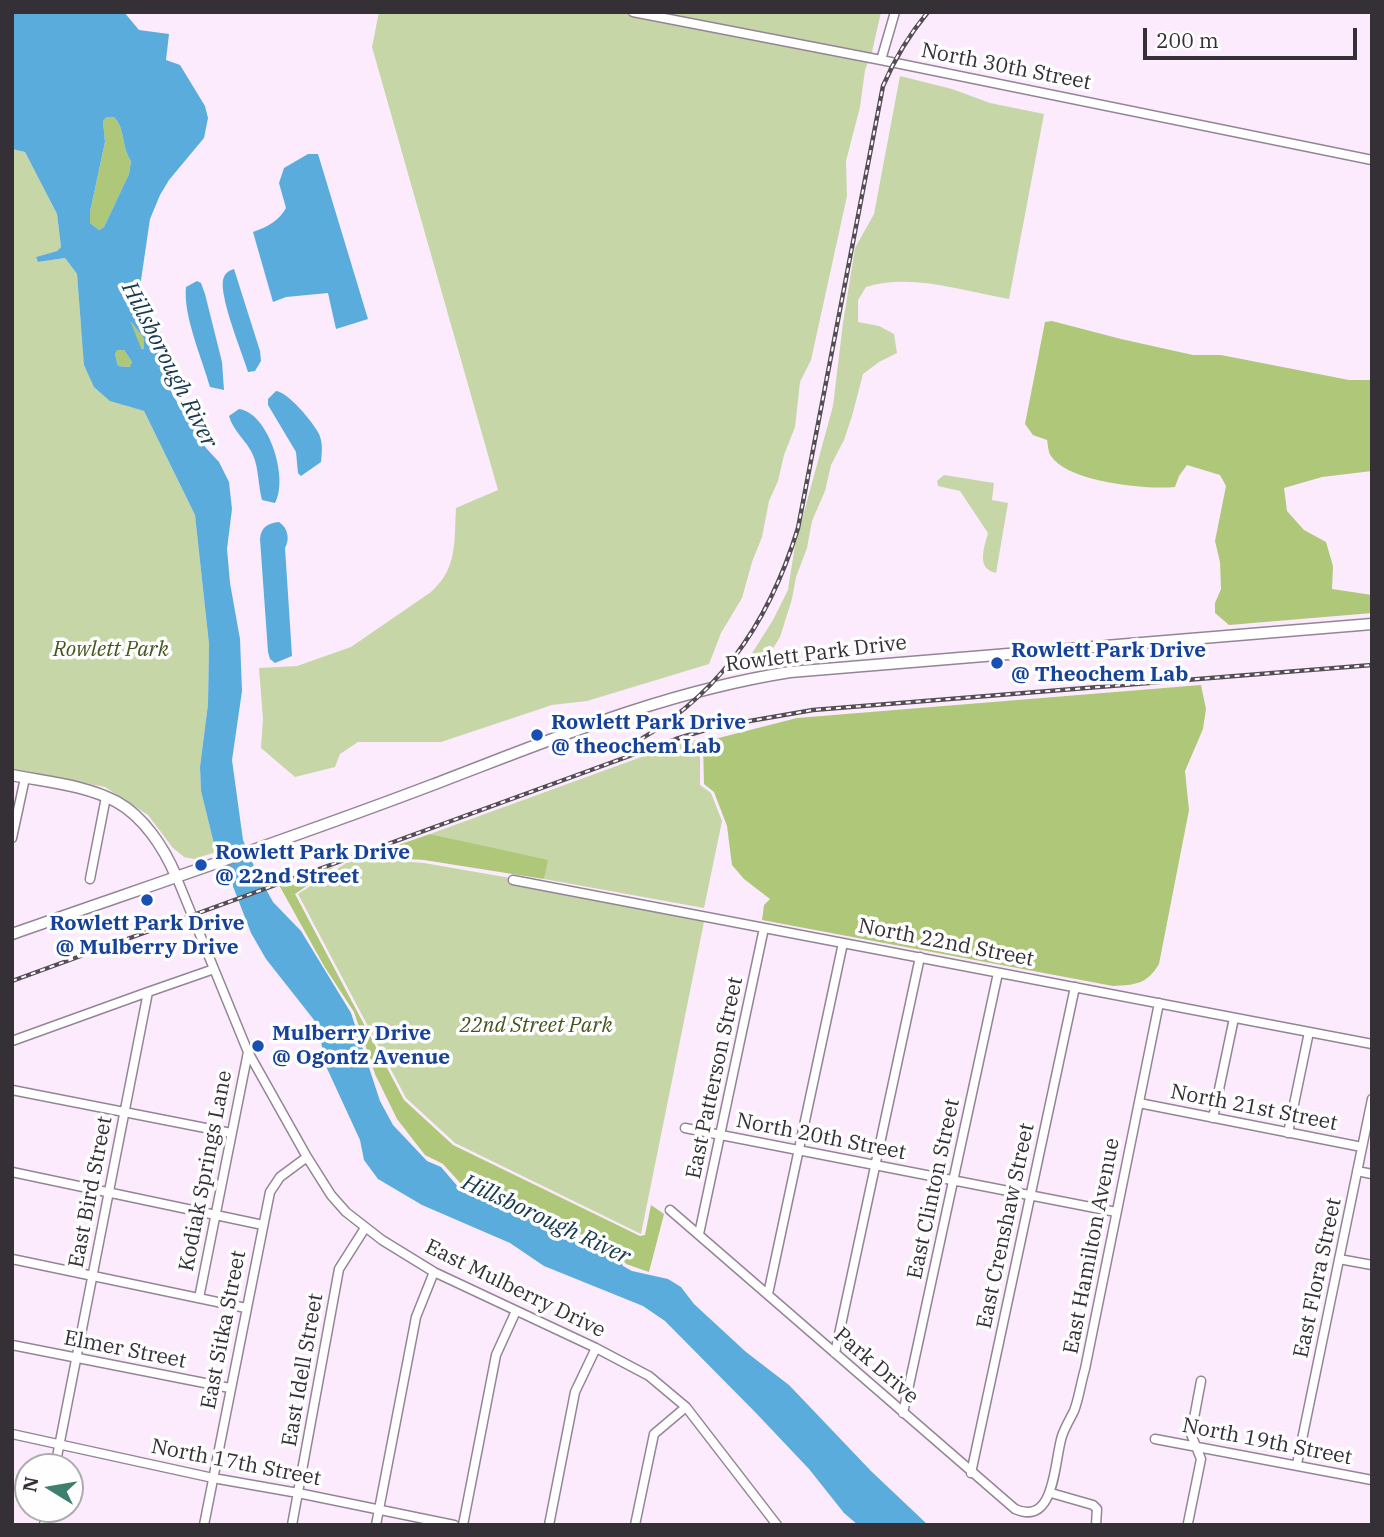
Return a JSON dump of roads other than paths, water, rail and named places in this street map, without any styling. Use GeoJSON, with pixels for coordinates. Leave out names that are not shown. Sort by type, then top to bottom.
{"type":"FeatureCollection","features":[{"type":"Feature","properties":{"kind":"street","name":"North 30th Street"},"geometry":{"type":"LineString","coordinates":[[633,12],[1372,160]]}},
{"type":"Feature","properties":{"kind":"street"},"geometry":{"type":"LineString","coordinates":[[881,60],[895,12]]}},
{"type":"Feature","properties":{"kind":"street","name":"Rowlett Park Drive"},"geometry":{"type":"LineString","coordinates":[[12,934],[257,848],[614,717],[666,699],[743,680],[790,672],[999,653],[1372,624]]}},
{"type":"Feature","properties":{"kind":"street"},"geometry":{"type":"LineString","coordinates":[[12,775],[91,792],[118,802],[151,833],[168,858],[176,876]]}},
{"type":"Feature","properties":{"kind":"street"},"geometry":{"type":"LineString","coordinates":[[12,838],[25,778]]}},
{"type":"Feature","properties":{"kind":"street"},"geometry":{"type":"LineString","coordinates":[[90,880],[106,797]]}},
{"type":"Feature","properties":{"kind":"street","name":"East Mulberry Drive"},"geometry":{"type":"LineString","coordinates":[[176,876],[248,1052],[307,1157],[331,1195],[346,1212],[365,1228],[434,1272],[597,1348],[649,1376],[685,1407],[777,1525]]}},
{"type":"Feature","properties":{"kind":"street","name":"North 22nd Street"},"geometry":{"type":"LineString","coordinates":[[513,880],[1372,1044]]}},
{"type":"Feature","properties":{"kind":"street","name":"East Patterson Street"},"geometry":{"type":"LineString","coordinates":[[699,1234],[764,928]]}},
{"type":"Feature","properties":{"kind":"street"},"geometry":{"type":"LineString","coordinates":[[768,1294],[843,943]]}},
{"type":"Feature","properties":{"kind":"street"},"geometry":{"type":"LineString","coordinates":[[835,1353],[920,957]]}},
{"type":"Feature","properties":{"kind":"street"},"geometry":{"type":"LineString","coordinates":[[12,1041],[214,969]]}},
{"type":"Feature","properties":{"kind":"street","name":"East Clinton Street"},"geometry":{"type":"LineString","coordinates":[[903,1413],[998,973]]}},
{"type":"Feature","properties":{"kind":"street","name":"East Crenshaw Street"},"geometry":{"type":"LineString","coordinates":[[971,1472],[1075,987]]}},
{"type":"Feature","properties":{"kind":"street","name":"East Bird Street"},"geometry":{"type":"LineString","coordinates":[[58,1453],[148,992]]}},
{"type":"Feature","properties":{"kind":"street","name":"East Hamilton Avenue"},"geometry":{"type":"LineString","coordinates":[[1051,1493],[1062,1434],[1074,1410],[1085,1369],[1159,1003]]}},
{"type":"Feature","properties":{"kind":"street"},"geometry":{"type":"LineString","coordinates":[[1213,1118],[1234,1018]]}},
{"type":"Feature","properties":{"kind":"street"},"geometry":{"type":"LineString","coordinates":[[1288,1133],[1309,1032]]}},
{"type":"Feature","properties":{"kind":"street","name":"Kodiak Springs Lane"},"geometry":{"type":"LineString","coordinates":[[199,1298],[248,1052]]}},
{"type":"Feature","properties":{"kind":"street"},"geometry":{"type":"LineString","coordinates":[[12,1090],[231,1133]]}},
{"type":"Feature","properties":{"kind":"street","name":"East Flora Street"},"geometry":{"type":"LineString","coordinates":[[1297,1464],[1372,1099]]}},
{"type":"Feature","properties":{"kind":"street","name":"North 21st Street"},"geometry":{"type":"LineString","coordinates":[[1139,1103],[1362,1147]]}},
{"type":"Feature","properties":{"kind":"street","name":"North 20th Street"},"geometry":{"type":"LineString","coordinates":[[685,1128],[1116,1212]]}},
{"type":"Feature","properties":{"kind":"street","name":"East Sitka Street"},"geometry":{"type":"LineString","coordinates":[[204,1525],[270,1192],[280,1177],[307,1157]]}},
{"type":"Feature","properties":{"kind":"street"},"geometry":{"type":"LineString","coordinates":[[1357,1171],[1372,1174]]}},
{"type":"Feature","properties":{"kind":"street"},"geometry":{"type":"LineString","coordinates":[[12,1172],[263,1224]]}},
{"type":"Feature","properties":{"kind":"street","name":"Park Drive"},"geometry":{"type":"LineString","coordinates":[[670,1210],[1014,1509],[1025,1513],[1037,1510],[1051,1493]]}},
{"type":"Feature","properties":{"kind":"street","name":"East Idell Street"},"geometry":{"type":"LineString","coordinates":[[292,1525],[339,1269],[365,1228]]}},
{"type":"Feature","properties":{"kind":"street"},"geometry":{"type":"LineString","coordinates":[[12,1259],[246,1308]]}},
{"type":"Feature","properties":{"kind":"street"},"geometry":{"type":"LineString","coordinates":[[1339,1259],[1372,1265]]}},
{"type":"Feature","properties":{"kind":"street"},"geometry":{"type":"LineString","coordinates":[[376,1525],[416,1317],[434,1272]]}},
{"type":"Feature","properties":{"kind":"street"},"geometry":{"type":"LineString","coordinates":[[463,1525],[496,1356],[516,1311]]}},
{"type":"Feature","properties":{"kind":"street","name":"Elmer Street"},"geometry":{"type":"LineString","coordinates":[[12,1345],[230,1388]]}},
{"type":"Feature","properties":{"kind":"street"},"geometry":{"type":"LineString","coordinates":[[549,1525],[575,1392],[597,1348]]}},
{"type":"Feature","properties":{"kind":"street"},"geometry":{"type":"LineString","coordinates":[[1188,1523],[1201,1459],[1191,1434],[1201,1381]]}},
{"type":"Feature","properties":{"kind":"street"},"geometry":{"type":"LineString","coordinates":[[635,1525],[654,1434],[685,1407]]}},
{"type":"Feature","properties":{"kind":"street","name":"North 17th Street"},"geometry":{"type":"LineString","coordinates":[[12,1434],[214,1478],[454,1525]]}},
{"type":"Feature","properties":{"kind":"street","name":"North 19th Street"},"geometry":{"type":"LineString","coordinates":[[1155,1439],[1372,1480]]}},
{"type":"Feature","properties":{"kind":"street"},"geometry":{"type":"LineString","coordinates":[[1051,1493],[1093,1504],[1097,1509],[1096,1525]]}},
{"type":"Feature","properties":{"kind":"water"},"geometry":{"type":"Polygon","coordinates":[[[12,12],[124,12],[139,30],[169,34],[166,60],[180,65],[205,106],[208,118],[204,138],[169,180],[150,219],[140,287],[141,304],[160,331],[172,394],[206,448],[219,462],[229,482],[232,509],[227,549],[240,639],[242,691],[232,760],[243,840],[273,902],[301,931],[351,1013],[380,1101],[393,1125],[427,1161],[441,1167],[459,1188],[518,1215],[599,1244],[632,1271],[668,1279],[681,1287],[694,1304],[746,1352],[789,1385],[871,1471],[928,1525],[858,1525],[844,1513],[809,1469],[665,1321],[643,1306],[544,1266],[510,1243],[422,1205],[378,1179],[364,1160],[360,1140],[325,1064],[318,1025],[266,959],[251,933],[229,876],[216,852],[201,791],[200,767],[208,704],[209,644],[195,515],[144,411],[110,401],[94,387],[84,365],[77,274],[65,258],[38,262],[36,257],[57,251],[61,247],[57,214],[25,152],[12,149],[12,12]],[[107,117],[103,121],[105,142],[90,212],[90,223],[99,230],[104,227],[129,174],[131,161],[118,122],[114,117],[107,117]],[[131,322],[128,323],[127,335],[134,347],[144,349],[144,338],[131,322]],[[117,350],[115,354],[118,366],[130,367],[132,362],[124,350],[117,350]]]}},
{"type":"Feature","properties":{"kind":"water"},"geometry":{"type":"Polygon","coordinates":[[[308,154],[318,154],[368,319],[336,329],[328,293],[286,297],[273,302],[253,232],[272,223],[283,213],[286,208],[279,183],[284,168],[308,154]]]}},
{"type":"Feature","properties":{"kind":"water"},"geometry":{"type":"Polygon","coordinates":[[[234,269],[260,351],[261,361],[255,371],[248,372],[224,298],[223,280],[227,273],[234,269]]]}},
{"type":"Feature","properties":{"kind":"water"},"geometry":{"type":"Polygon","coordinates":[[[197,281],[201,283],[205,294],[222,362],[224,390],[210,387],[190,324],[186,287],[197,281]]]}},
{"type":"Feature","properties":{"kind":"water"},"geometry":{"type":"Polygon","coordinates":[[[276,391],[287,396],[300,408],[320,437],[321,462],[301,476],[298,473],[296,452],[268,405],[268,399],[276,391]]]}},
{"type":"Feature","properties":{"kind":"water"},"geometry":{"type":"Polygon","coordinates":[[[239,409],[250,413],[259,422],[274,448],[280,479],[275,503],[262,500],[253,455],[229,416],[239,409]]]}},
{"type":"Feature","properties":{"kind":"water"},"geometry":{"type":"Polygon","coordinates":[[[279,522],[288,537],[285,548],[292,656],[275,663],[268,652],[260,539],[266,526],[279,522]]]}},
{"type":"Feature","properties":{"kind":"waterway","name":"Hillsborough River"},"geometry":{"type":"LineString","coordinates":[[121,314],[140,362]]}},
{"type":"Feature","properties":{"kind":"railway"},"geometry":{"type":"LineString","coordinates":[[623,749],[656,730],[711,684],[754,628],[786,564],[798,528],[883,86],[903,47],[928,12]]}},
{"type":"Feature","properties":{"kind":"railway"},"geometry":{"type":"LineString","coordinates":[[12,981],[715,727],[813,710],[1372,665]]}},
{"type":"Feature","properties":{"kind":"place","name":"Rowlett Park Drive @ Theochem Lab"},"geometry":{"type":"Point","coordinates":[997,663]}},
{"type":"Feature","properties":{"kind":"place","name":"Rowlett Park Drive @ theochem Lab"},"geometry":{"type":"Point","coordinates":[537,735]}},
{"type":"Feature","properties":{"kind":"place","name":"Rowlett Park Drive @ 22nd Street"},"geometry":{"type":"Point","coordinates":[201,865]}},
{"type":"Feature","properties":{"kind":"place","name":"Rowlett Park Drive @ Mulberry Drive"},"geometry":{"type":"Point","coordinates":[147,900]}},
{"type":"Feature","properties":{"kind":"place","name":"Mulberry Drive @ Ogontz Avenue"},"geometry":{"type":"Point","coordinates":[258,1046]}},
{"type":"Feature","properties":{"kind":"park label","name":"Rowlett Park"},"geometry":{"type":"Point","coordinates":[111,650]}},
{"type":"Feature","properties":{"kind":"park label","name":"22nd Street Park"},"geometry":{"type":"Point","coordinates":[536,1026]}}]}
